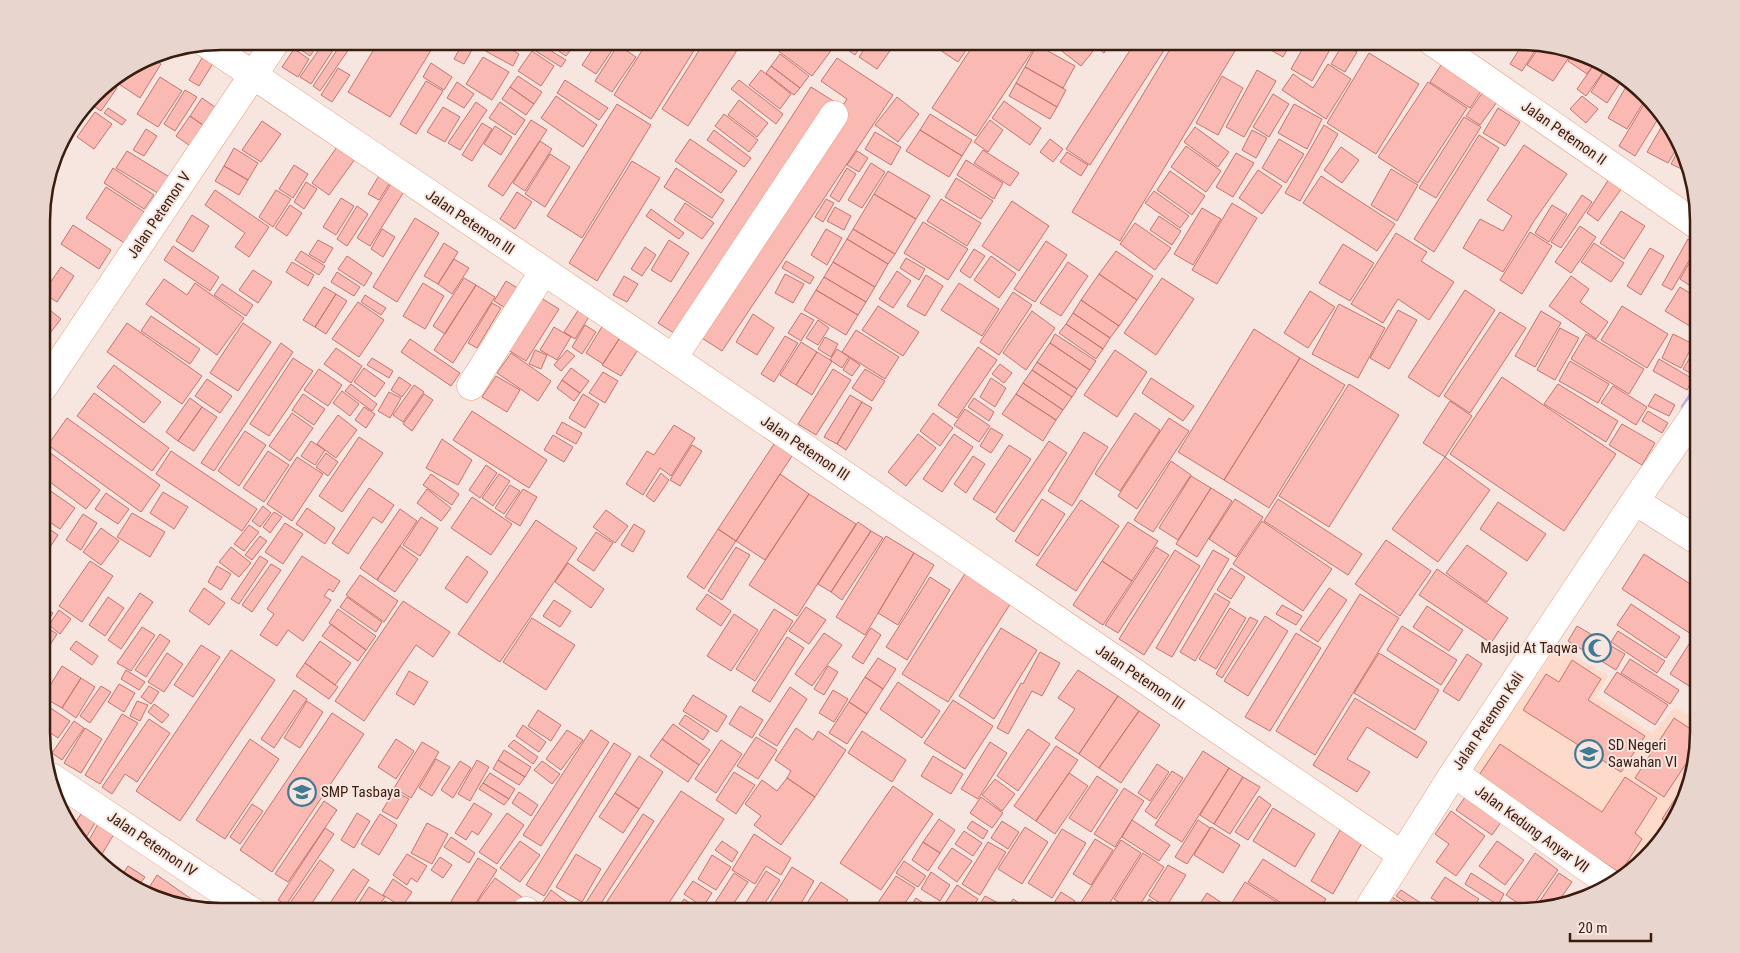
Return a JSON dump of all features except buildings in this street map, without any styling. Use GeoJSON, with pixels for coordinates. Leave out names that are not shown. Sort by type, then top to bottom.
{"type":"FeatureCollection","features":[{"type":"Feature","properties":{"kind":"street","name":"Jalan Petemon III"},"geometry":{"type":"LineString","coordinates":[[216,50],[673,358],[1394,850]]}},
{"type":"Feature","properties":{"kind":"street","name":"Jalan Petemon V"},"geometry":{"type":"LineString","coordinates":[[50,377],[270,50]]}},
{"type":"Feature","properties":{"kind":"street","name":"Jalan Petemon II"},"geometry":{"type":"LineString","coordinates":[[1444,50],[1690,220]]}},
{"type":"Feature","properties":{"kind":"street"},"geometry":{"type":"LineString","coordinates":[[673,358],[834,115]]}},
{"type":"Feature","properties":{"kind":"street"},"geometry":{"type":"LineString","coordinates":[[470,386],[543,272]]}},
{"type":"Feature","properties":{"kind":"street","name":"Jalan Petemon Kali"},"geometry":{"type":"LineString","coordinates":[[1371,903],[1394,850],[1454,773],[1690,422]]}},
{"type":"Feature","properties":{"kind":"street"},"geometry":{"type":"LineString","coordinates":[[1635,501],[1690,536]]}},
{"type":"Feature","properties":{"kind":"street","name":"Jalan Kedung Anyar VII"},"geometry":{"type":"LineString","coordinates":[[1454,773],[1604,880]]}},
{"type":"Feature","properties":{"kind":"street","name":"Jalan Petemon IV"},"geometry":{"type":"LineString","coordinates":[[57,781],[240,903]]}},
{"type":"Feature","properties":{"kind":"shaded area","name":"SD Negeri Sawahan VI"},"geometry":{"type":"Polygon","coordinates":[[[1558,646],[1608,676],[1596,697],[1652,733],[1675,707],[1690,716],[1690,744],[1687,766],[1672,808],[1648,845],[1632,861],[1613,875],[1469,775],[1558,646]]]}},
{"type":"Feature","properties":{"kind":"waterway"},"geometry":{"type":"LineString","coordinates":[[1685,407],[1690,400]]}},
{"type":"Feature","properties":{"kind":"place","name":"Masjid At Taqwa"},"geometry":{"type":"Point","coordinates":[1597,648]}},
{"type":"Feature","properties":{"kind":"place","name":"SD Negeri Sawahan VI"},"geometry":{"type":"Point","coordinates":[1589,754]}},
{"type":"Feature","properties":{"kind":"place","name":"SMP Tasbaya"},"geometry":{"type":"Point","coordinates":[302,792]}}]}
